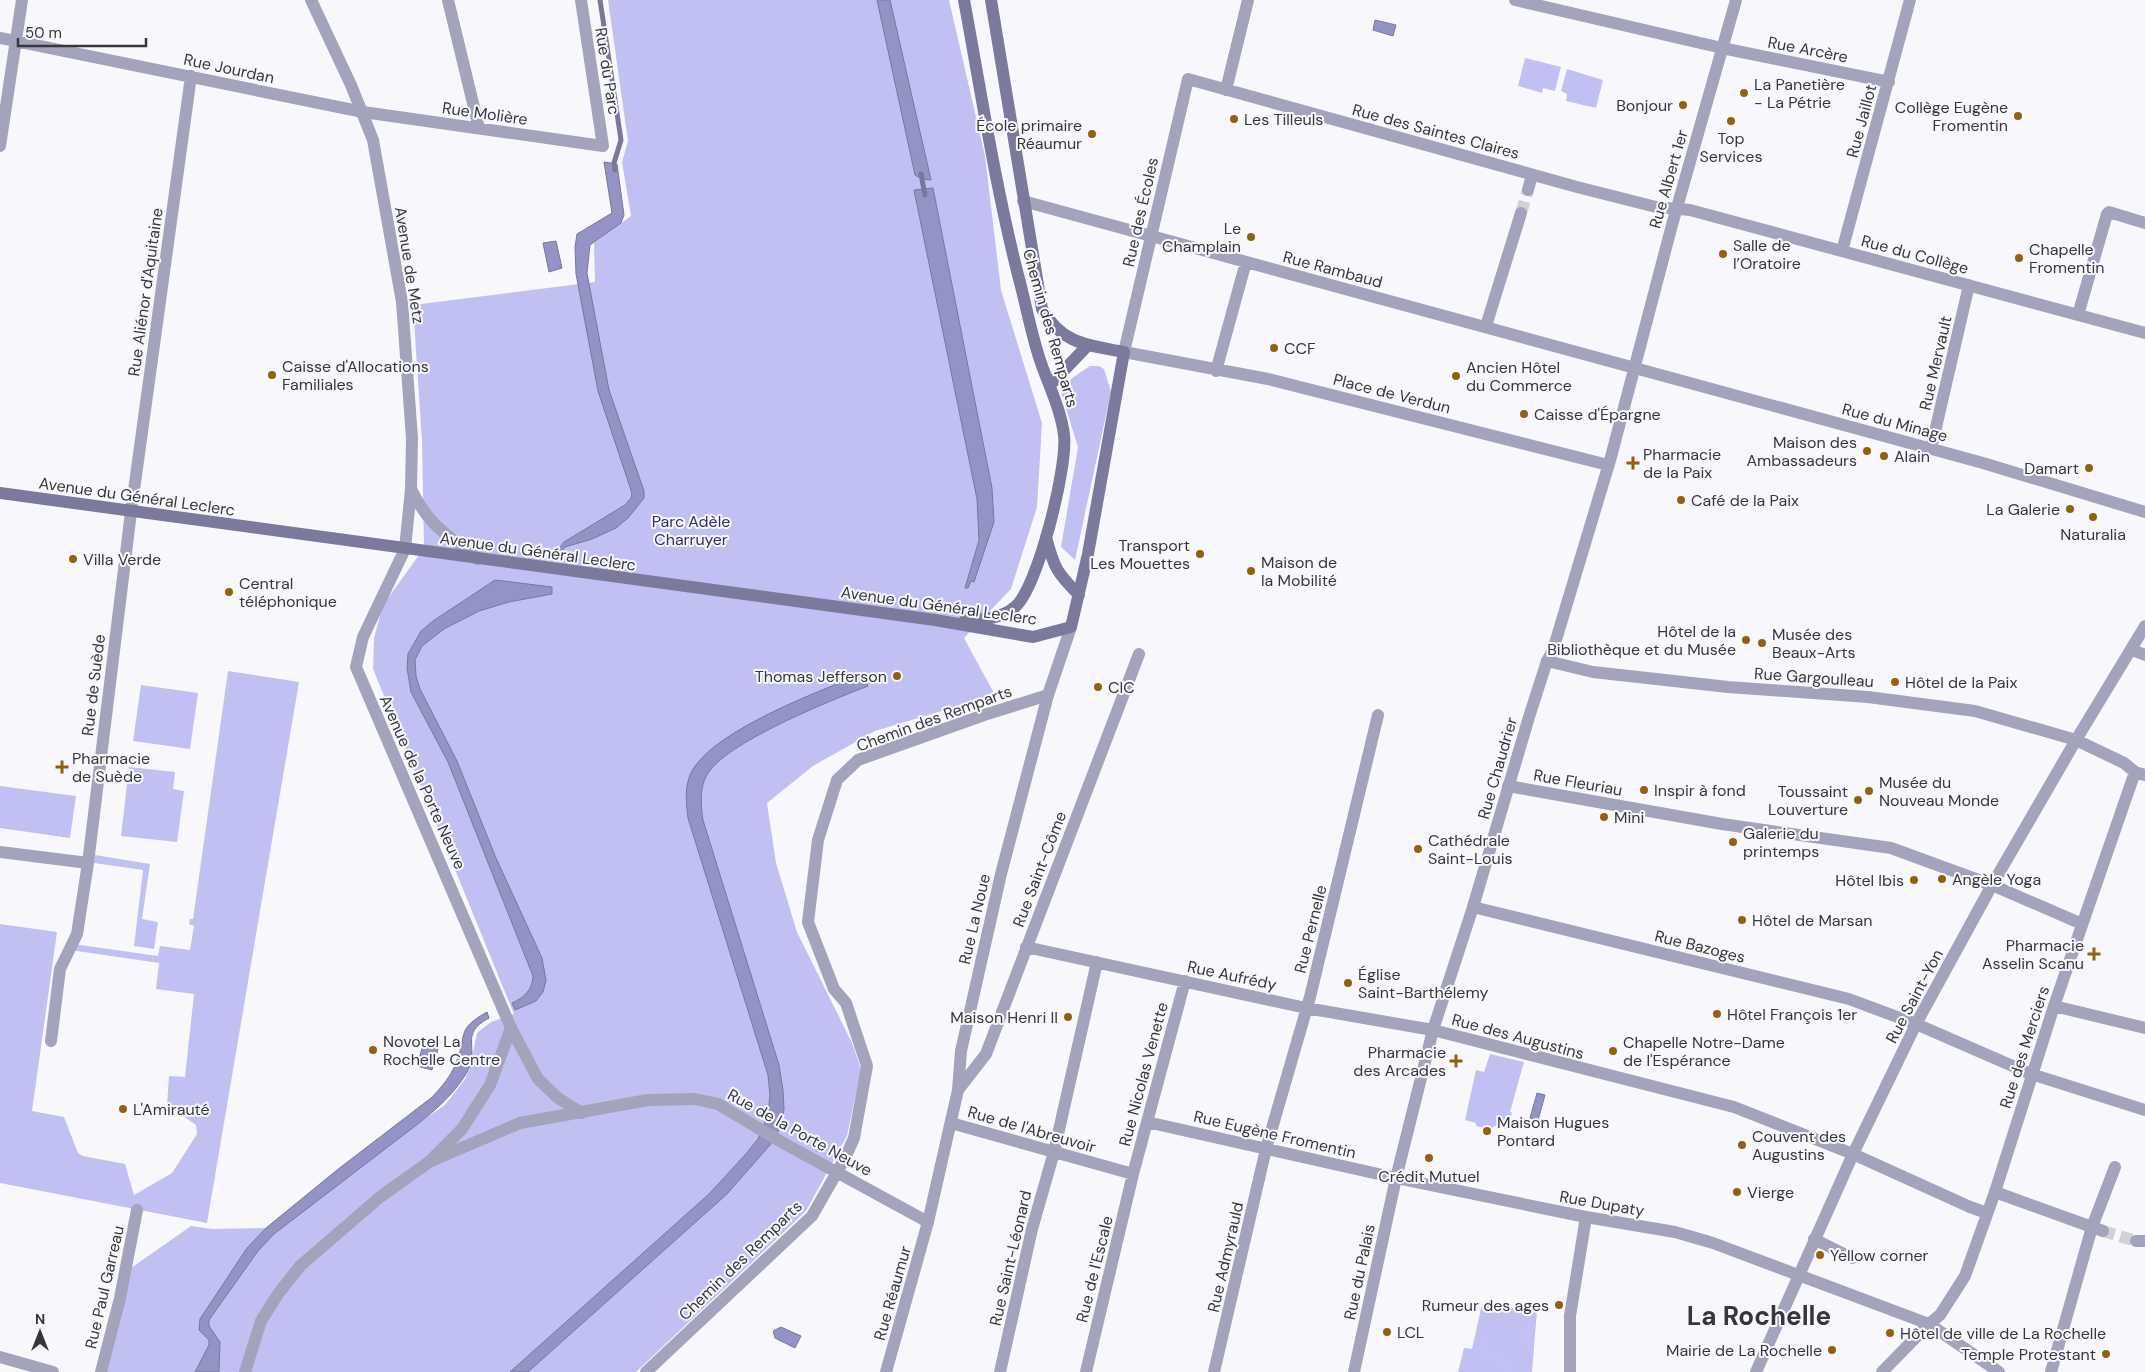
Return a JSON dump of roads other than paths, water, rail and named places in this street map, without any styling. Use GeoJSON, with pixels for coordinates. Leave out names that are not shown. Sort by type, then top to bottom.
{"type":"FeatureCollection","features":[{"type":"Feature","properties":{"kind":"main road","name":"Chemin des Remparts"},"geometry":{"type":"LineString","coordinates":[[935,620],[994,618],[1008,613],[1017,606],[1034,574],[1046,537],[1064,458],[1064,434],[1050,385],[1041,362],[1005,223],[964,0]]}},
{"type":"Feature","properties":{"kind":"main road","name":"Chemin des Remparts"},"geometry":{"type":"LineString","coordinates":[[991,0],[1042,309],[1050,323],[1059,332],[1088,345],[1124,352]]}},
{"type":"Feature","properties":{"kind":"main road"},"geometry":{"type":"LineString","coordinates":[[1050,385],[1088,345]]}},
{"type":"Feature","properties":{"kind":"main road"},"geometry":{"type":"LineString","coordinates":[[1071,627],[1079,595],[1124,352]]}},
{"type":"Feature","properties":{"kind":"main road","name":"Avenue du Général Leclerc"},"geometry":{"type":"LineString","coordinates":[[0,494],[935,620],[1033,637],[1071,627]]}},
{"type":"Feature","properties":{"kind":"main road"},"geometry":{"type":"LineString","coordinates":[[1046,537],[1051,558],[1059,575],[1079,595]]}},
{"type":"Feature","properties":{"kind":"street"},"geometry":{"type":"LineString","coordinates":[[0,146],[22,0]]}},
{"type":"Feature","properties":{"kind":"street","name":"Avenue de Metz"},"geometry":{"type":"LineString","coordinates":[[311,0],[363,112],[373,140],[402,302],[412,438],[411,489],[405,549]]}},
{"type":"Feature","properties":{"kind":"street"},"geometry":{"type":"LineString","coordinates":[[448,0],[479,128]]}},
{"type":"Feature","properties":{"kind":"street","name":"Rue du Parc"},"geometry":{"type":"LineString","coordinates":[[581,0],[603,146]]}},
{"type":"Feature","properties":{"kind":"street"},"geometry":{"type":"LineString","coordinates":[[1226,90],[1248,0]]}},
{"type":"Feature","properties":{"kind":"street","name":"Rue Arcère"},"geometry":{"type":"LineString","coordinates":[[1515,0],[1722,48],[1888,82]]}},
{"type":"Feature","properties":{"kind":"street","name":"Rue Albert 1er"},"geometry":{"type":"LineString","coordinates":[[1635,368],[1676,210],[1736,0]]}},
{"type":"Feature","properties":{"kind":"street","name":"Rue Jaillot"},"geometry":{"type":"LineString","coordinates":[[1842,250],[1910,0]]}},
{"type":"Feature","properties":{"kind":"street","name":"Rue Jourdan"},"geometry":{"type":"LineString","coordinates":[[0,38],[363,112]]}},
{"type":"Feature","properties":{"kind":"street","name":"Rue Aliénor d'Aquitaine"},"geometry":{"type":"LineString","coordinates":[[131,512],[191,76]]}},
{"type":"Feature","properties":{"kind":"street","name":"Rue des Saintes Claires"},"geometry":{"type":"LineString","coordinates":[[1188,79],[1532,175],[1656,207],[1676,210]]}},
{"type":"Feature","properties":{"kind":"street","name":"Rue des Écoles"},"geometry":{"type":"LineString","coordinates":[[1124,352],[1188,79]]}},
{"type":"Feature","properties":{"kind":"street","name":"Rue Molière"},"geometry":{"type":"LineString","coordinates":[[363,112],[603,146]]}},
{"type":"Feature","properties":{"kind":"street"},"geometry":{"type":"LineString","coordinates":[[1528,190],[1532,175]]}},
{"type":"Feature","properties":{"kind":"street","name":"Rue Rambaud"},"geometry":{"type":"LineString","coordinates":[[1023,201],[1635,368]]}},
{"type":"Feature","properties":{"kind":"street","name":"Rue du Collège"},"geometry":{"type":"LineString","coordinates":[[1676,210],[1690,210],[2145,333]]}},
{"type":"Feature","properties":{"kind":"street"},"geometry":{"type":"LineString","coordinates":[[2078,315],[2107,214],[2109,212],[2116,213],[2145,223]]}},
{"type":"Feature","properties":{"kind":"street"},"geometry":{"type":"LineString","coordinates":[[1486,326],[1521,214]]}},
{"type":"Feature","properties":{"kind":"street"},"geometry":{"type":"LineString","coordinates":[[1216,370],[1246,262]]}},
{"type":"Feature","properties":{"kind":"street","name":"Rue Mervault"},"geometry":{"type":"LineString","coordinates":[[1931,449],[1969,285]]}},
{"type":"Feature","properties":{"kind":"street","name":"Place de Verdun"},"geometry":{"type":"LineString","coordinates":[[1124,352],[1268,379],[1608,465]]}},
{"type":"Feature","properties":{"kind":"street","name":"Rue du Minage"},"geometry":{"type":"LineString","coordinates":[[1635,368],[1931,449],[2145,512]]}},
{"type":"Feature","properties":{"kind":"street","name":"Rue Chaudrier"},"geometry":{"type":"LineString","coordinates":[[1396,1178],[1433,1030],[1473,907],[1547,661],[1554,650],[1635,368]]}},
{"type":"Feature","properties":{"kind":"street"},"geometry":{"type":"LineString","coordinates":[[411,489],[419,507],[430,521],[478,559]]}},
{"type":"Feature","properties":{"kind":"street","name":"Rue de Suède"},"geometry":{"type":"LineString","coordinates":[[51,1041],[60,968],[77,934],[88,863],[131,512]]}},
{"type":"Feature","properties":{"kind":"street","name":"Avenue de la Porte Neuve"},"geometry":{"type":"LineString","coordinates":[[405,549],[363,637],[356,667],[511,1028]]}},
{"type":"Feature","properties":{"kind":"street","name":"Rue Saint-Yon"},"geometry":{"type":"LineString","coordinates":[[1756,1372],[1853,1154],[1916,1024],[1992,885],[2145,626]]}},
{"type":"Feature","properties":{"kind":"street","name":"Rue La Noue"},"geometry":{"type":"LineString","coordinates":[[928,1222],[958,1090],[961,1051],[1001,874],[1048,696],[1071,627]]}},
{"type":"Feature","properties":{"kind":"street"},"geometry":{"type":"LineString","coordinates":[[2132,650],[2145,655]]}},
{"type":"Feature","properties":{"kind":"street","name":"Rue Saint-Côme"},"geometry":{"type":"LineString","coordinates":[[958,1090],[986,1054],[1138,654]]}},
{"type":"Feature","properties":{"kind":"street","name":"Rue Gargoulleau"},"geometry":{"type":"LineString","coordinates":[[1547,661],[1593,672],[1728,687],[1868,697],[1975,711],[2076,740],[2124,763],[2140,774]]}},
{"type":"Feature","properties":{"kind":"street","name":"Chemin des Remparts"},"geometry":{"type":"LineString","coordinates":[[646,1372],[812,1216],[854,1138],[867,1066],[846,1003],[834,990],[808,922],[818,840],[837,780],[858,760],[984,715],[1048,696]]}},
{"type":"Feature","properties":{"kind":"street","name":"Rue Pernelle"},"geometry":{"type":"LineString","coordinates":[[1266,1149],[1306,1008],[1378,715]]}},
{"type":"Feature","properties":{"kind":"street","name":"Rue des Merciers"},"geometry":{"type":"LineString","coordinates":[[1882,1372],[1940,1315],[1965,1276],[1995,1192],[2031,1074],[2082,924],[2140,774]]}},
{"type":"Feature","properties":{"kind":"street","name":"Rue Fleuriau"},"geometry":{"type":"LineString","coordinates":[[1508,786],[1722,824],[1891,848],[1992,885],[2082,924]]}},
{"type":"Feature","properties":{"kind":"street"},"geometry":{"type":"LineString","coordinates":[[0,852],[88,863]]}},
{"type":"Feature","properties":{"kind":"street","name":"Rue Bazoges"},"geometry":{"type":"LineString","coordinates":[[1473,907],[1849,999],[1916,1024],[2031,1074],[2145,1110]]}},
{"type":"Feature","properties":{"kind":"street","name":"Rue Aufrédy"},"geometry":{"type":"LineString","coordinates":[[1026,947],[1306,1008],[1433,1030]]}},
{"type":"Feature","properties":{"kind":"street","name":"Rue Saint-Léonard"},"geometry":{"type":"LineString","coordinates":[[1000,1372],[1032,1229],[1054,1152],[1097,962]]}},
{"type":"Feature","properties":{"kind":"street","name":"Rue Nicolas Venette"},"geometry":{"type":"LineString","coordinates":[[1133,1174],[1184,981]]}},
{"type":"Feature","properties":{"kind":"street"},"geometry":{"type":"LineString","coordinates":[[2054,1006],[2145,1028]]}},
{"type":"Feature","properties":{"kind":"street"},"geometry":{"type":"LineString","coordinates":[[511,1028],[538,1079],[558,1098],[582,1113]]}},
{"type":"Feature","properties":{"kind":"street"},"geometry":{"type":"LineString","coordinates":[[245,1372],[262,1321],[278,1294],[300,1266],[380,1197],[429,1162],[462,1129],[490,1085],[511,1028]]}},
{"type":"Feature","properties":{"kind":"street","name":"Rue des Augustins"},"geometry":{"type":"LineString","coordinates":[[1433,1030],[1734,1108],[1853,1154],[1967,1206],[1988,1213]]}},
{"type":"Feature","properties":{"kind":"street","name":"Rue de la Porte Neuve"},"geometry":{"type":"LineString","coordinates":[[429,1162],[520,1123],[648,1100],[695,1099],[718,1104],[784,1144],[928,1222]]}},
{"type":"Feature","properties":{"kind":"street","name":"Rue Eugène Fromentin"},"geometry":{"type":"LineString","coordinates":[[1147,1122],[1396,1178]]}},
{"type":"Feature","properties":{"kind":"street","name":"Rue de l'Abreuvoir"},"geometry":{"type":"LineString","coordinates":[[950,1123],[1133,1174]]}},
{"type":"Feature","properties":{"kind":"street","name":"Rue Admyrauld"},"geometry":{"type":"LineString","coordinates":[[1214,1372],[1266,1149]]}},
{"type":"Feature","properties":{"kind":"street"},"geometry":{"type":"LineString","coordinates":[[2050,1372],[2098,1229],[2115,1167]]}},
{"type":"Feature","properties":{"kind":"street","name":"Rue de l'Escale"},"geometry":{"type":"LineString","coordinates":[[1086,1372],[1133,1174]]}},
{"type":"Feature","properties":{"kind":"street","name":"Rue Dupaty"},"geometry":{"type":"LineString","coordinates":[[1396,1178],[1586,1217],[1675,1232],[1713,1243],[1930,1324],[1995,1371]]}},
{"type":"Feature","properties":{"kind":"street","name":"Rue du Palais"},"geometry":{"type":"LineString","coordinates":[[1354,1372],[1396,1178]]}},
{"type":"Feature","properties":{"kind":"street"},"geometry":{"type":"LineString","coordinates":[[1995,1192],[2098,1229]]}},
{"type":"Feature","properties":{"kind":"street","name":"Rue Paul Garreau"},"geometry":{"type":"LineString","coordinates":[[101,1372],[120,1298],[137,1210]]}},
{"type":"Feature","properties":{"kind":"street"},"geometry":{"type":"LineString","coordinates":[[1570,1372],[1570,1316],[1586,1217]]}},
{"type":"Feature","properties":{"kind":"street","name":"Rue Réaumur"},"geometry":{"type":"LineString","coordinates":[[886,1372],[928,1222]]}},
{"type":"Feature","properties":{"kind":"street"},"geometry":{"type":"LineString","coordinates":[[1814,1239],[1852,1258]]}},
{"type":"Feature","properties":{"kind":"street"},"geometry":{"type":"LineString","coordinates":[[0,1357],[53,1372]]}},
{"type":"Feature","properties":{"kind":"waterway"},"geometry":{"type":"LineString","coordinates":[[600,0],[621,140],[614,163],[615,170]]}},
{"type":"Feature","properties":{"kind":"waterway"},"geometry":{"type":"LineString","coordinates":[[921,174],[925,195]]}},
{"type":"Feature","properties":{"kind":"tunnel"},"geometry":{"type":"LineString","coordinates":[[1521,213],[1528,190]]}},
{"type":"Feature","properties":{"kind":"tunnel"},"geometry":{"type":"LineString","coordinates":[[2103,1231],[2136,1241]]}},
{"type":"Feature","properties":{"kind":"place","name":"La Panetière - La Pétrie"},"geometry":{"type":"Point","coordinates":[1744,93]}},
{"type":"Feature","properties":{"kind":"place","name":"Bonjour"},"geometry":{"type":"Point","coordinates":[1683,105]}},
{"type":"Feature","properties":{"kind":"place","name":"Collège Eugène Fromentin"},"geometry":{"type":"Point","coordinates":[2018,116]}},
{"type":"Feature","properties":{"kind":"place","name":"Les Tilleuls"},"geometry":{"type":"Point","coordinates":[1234,119]}},
{"type":"Feature","properties":{"kind":"place","name":"Top Services"},"geometry":{"type":"Point","coordinates":[1731,121]}},
{"type":"Feature","properties":{"kind":"place","name":"École primaire Réaumur"},"geometry":{"type":"Point","coordinates":[1092,134]}},
{"type":"Feature","properties":{"kind":"place","name":"Le Champlain"},"geometry":{"type":"Point","coordinates":[1251,237]}},
{"type":"Feature","properties":{"kind":"place","name":"Salle de l’Oratoire"},"geometry":{"type":"Point","coordinates":[1723,254]}},
{"type":"Feature","properties":{"kind":"place","name":"Chapelle Fromentin"},"geometry":{"type":"Point","coordinates":[2019,258]}},
{"type":"Feature","properties":{"kind":"place","name":"CCF"},"geometry":{"type":"Point","coordinates":[1274,348]}},
{"type":"Feature","properties":{"kind":"place","name":"Caisse d'Allocations Familiales"},"geometry":{"type":"Point","coordinates":[272,375]}},
{"type":"Feature","properties":{"kind":"place","name":"Ancien Hôtel du Commerce"},"geometry":{"type":"Point","coordinates":[1456,376]}},
{"type":"Feature","properties":{"kind":"place","name":"Caisse d'Épargne"},"geometry":{"type":"Point","coordinates":[1524,414]}},
{"type":"Feature","properties":{"kind":"place","name":"Maison des Ambassadeurs"},"geometry":{"type":"Point","coordinates":[1867,451]}},
{"type":"Feature","properties":{"kind":"place","name":"Alain"},"geometry":{"type":"Point","coordinates":[1884,456]}},
{"type":"Feature","properties":{"kind":"place","name":"Pharmacie de la Paix"},"geometry":{"type":"Point","coordinates":[1633,463]}},
{"type":"Feature","properties":{"kind":"place","name":"Damart"},"geometry":{"type":"Point","coordinates":[2089,468]}},
{"type":"Feature","properties":{"kind":"place","name":"Café de la Paix"},"geometry":{"type":"Point","coordinates":[1681,500]}},
{"type":"Feature","properties":{"kind":"place","name":"La Galerie"},"geometry":{"type":"Point","coordinates":[2070,509]}},
{"type":"Feature","properties":{"kind":"place","name":"Naturalia"},"geometry":{"type":"Point","coordinates":[2093,517]}},
{"type":"Feature","properties":{"kind":"place","name":"Transport Les Mouettes"},"geometry":{"type":"Point","coordinates":[1200,554]}},
{"type":"Feature","properties":{"kind":"place","name":"Villa Verde"},"geometry":{"type":"Point","coordinates":[73,559]}},
{"type":"Feature","properties":{"kind":"place","name":"Maison de la Mobilité"},"geometry":{"type":"Point","coordinates":[1251,571]}},
{"type":"Feature","properties":{"kind":"place","name":"Central téléphonique"},"geometry":{"type":"Point","coordinates":[229,592]}},
{"type":"Feature","properties":{"kind":"place","name":"Hôtel de la Bibliothèque et du Musée"},"geometry":{"type":"Point","coordinates":[1746,640]}},
{"type":"Feature","properties":{"kind":"place","name":"Musée des Beaux-Arts"},"geometry":{"type":"Point","coordinates":[1762,643]}},
{"type":"Feature","properties":{"kind":"place","name":"Thomas Jefferson"},"geometry":{"type":"Point","coordinates":[897,676]}},
{"type":"Feature","properties":{"kind":"place","name":"Hôtel de la Paix"},"geometry":{"type":"Point","coordinates":[1895,682]}},
{"type":"Feature","properties":{"kind":"place","name":"CIC"},"geometry":{"type":"Point","coordinates":[1098,687]}},
{"type":"Feature","properties":{"kind":"place","name":"Pharmacie de Suède"},"geometry":{"type":"Point","coordinates":[62,767]}},
{"type":"Feature","properties":{"kind":"place","name":"Inspir à fond"},"geometry":{"type":"Point","coordinates":[1644,790]}},
{"type":"Feature","properties":{"kind":"place","name":"Musée du Nouveau Monde"},"geometry":{"type":"Point","coordinates":[1869,791]}},
{"type":"Feature","properties":{"kind":"place","name":"Toussaint Louverture"},"geometry":{"type":"Point","coordinates":[1858,800]}},
{"type":"Feature","properties":{"kind":"place","name":"Mini"},"geometry":{"type":"Point","coordinates":[1604,817]}},
{"type":"Feature","properties":{"kind":"place","name":"Galerie du printemps"},"geometry":{"type":"Point","coordinates":[1733,842]}},
{"type":"Feature","properties":{"kind":"place","name":"Cathédrale Saint-Louis"},"geometry":{"type":"Point","coordinates":[1418,849]}},
{"type":"Feature","properties":{"kind":"place","name":"Angèle Yoga"},"geometry":{"type":"Point","coordinates":[1942,879]}},
{"type":"Feature","properties":{"kind":"place","name":"Hôtel Ibis"},"geometry":{"type":"Point","coordinates":[1914,880]}},
{"type":"Feature","properties":{"kind":"place","name":"Hôtel de Marsan"},"geometry":{"type":"Point","coordinates":[1742,920]}},
{"type":"Feature","properties":{"kind":"place","name":"Pharmacie Asselin Scanu"},"geometry":{"type":"Point","coordinates":[2094,954]}},
{"type":"Feature","properties":{"kind":"place","name":"Église Saint-Barthélemy"},"geometry":{"type":"Point","coordinates":[1348,983]}},
{"type":"Feature","properties":{"kind":"place","name":"Hôtel François 1er"},"geometry":{"type":"Point","coordinates":[1717,1014]}},
{"type":"Feature","properties":{"kind":"place","name":"Maison Henri II"},"geometry":{"type":"Point","coordinates":[1068,1017]}},
{"type":"Feature","properties":{"kind":"place","name":"Novotel La Rochelle Centre"},"geometry":{"type":"Point","coordinates":[373,1050]}},
{"type":"Feature","properties":{"kind":"place","name":"Chapelle Notre-Dame de l'Espérance"},"geometry":{"type":"Point","coordinates":[1613,1051]}},
{"type":"Feature","properties":{"kind":"place","name":"Pharmacie des Arcades"},"geometry":{"type":"Point","coordinates":[1456,1061]}},
{"type":"Feature","properties":{"kind":"place","name":"L'Amirauté"},"geometry":{"type":"Point","coordinates":[123,1109]}},
{"type":"Feature","properties":{"kind":"place","name":"Maison Hugues Pontard"},"geometry":{"type":"Point","coordinates":[1487,1131]}},
{"type":"Feature","properties":{"kind":"place","name":"Couvent des Augustins"},"geometry":{"type":"Point","coordinates":[1742,1145]}},
{"type":"Feature","properties":{"kind":"place","name":"Crédit Mutuel"},"geometry":{"type":"Point","coordinates":[1429,1158]}},
{"type":"Feature","properties":{"kind":"place","name":"Vierge"},"geometry":{"type":"Point","coordinates":[1737,1192]}},
{"type":"Feature","properties":{"kind":"place","name":"Yellow corner"},"geometry":{"type":"Point","coordinates":[1820,1255]}},
{"type":"Feature","properties":{"kind":"place","name":"Rumeur des ages"},"geometry":{"type":"Point","coordinates":[1559,1305]}},
{"type":"Feature","properties":{"kind":"place","name":"LCL"},"geometry":{"type":"Point","coordinates":[1387,1332]}},
{"type":"Feature","properties":{"kind":"place","name":"Hôtel de ville de La Rochelle"},"geometry":{"type":"Point","coordinates":[1890,1333]}},
{"type":"Feature","properties":{"kind":"place","name":"Mairie de La Rochelle"},"geometry":{"type":"Point","coordinates":[1832,1350]}},
{"type":"Feature","properties":{"kind":"place","name":"Temple Protestant"},"geometry":{"type":"Point","coordinates":[2106,1354]}},
{"type":"Feature","properties":{"kind":"district","name":"La Rochelle"},"geometry":{"type":"Point","coordinates":[1759,1316]}},
{"type":"Feature","properties":{"kind":"park label","name":"Parc Adèle Charruyer"},"geometry":{"type":"Point","coordinates":[691,530]}}]}
